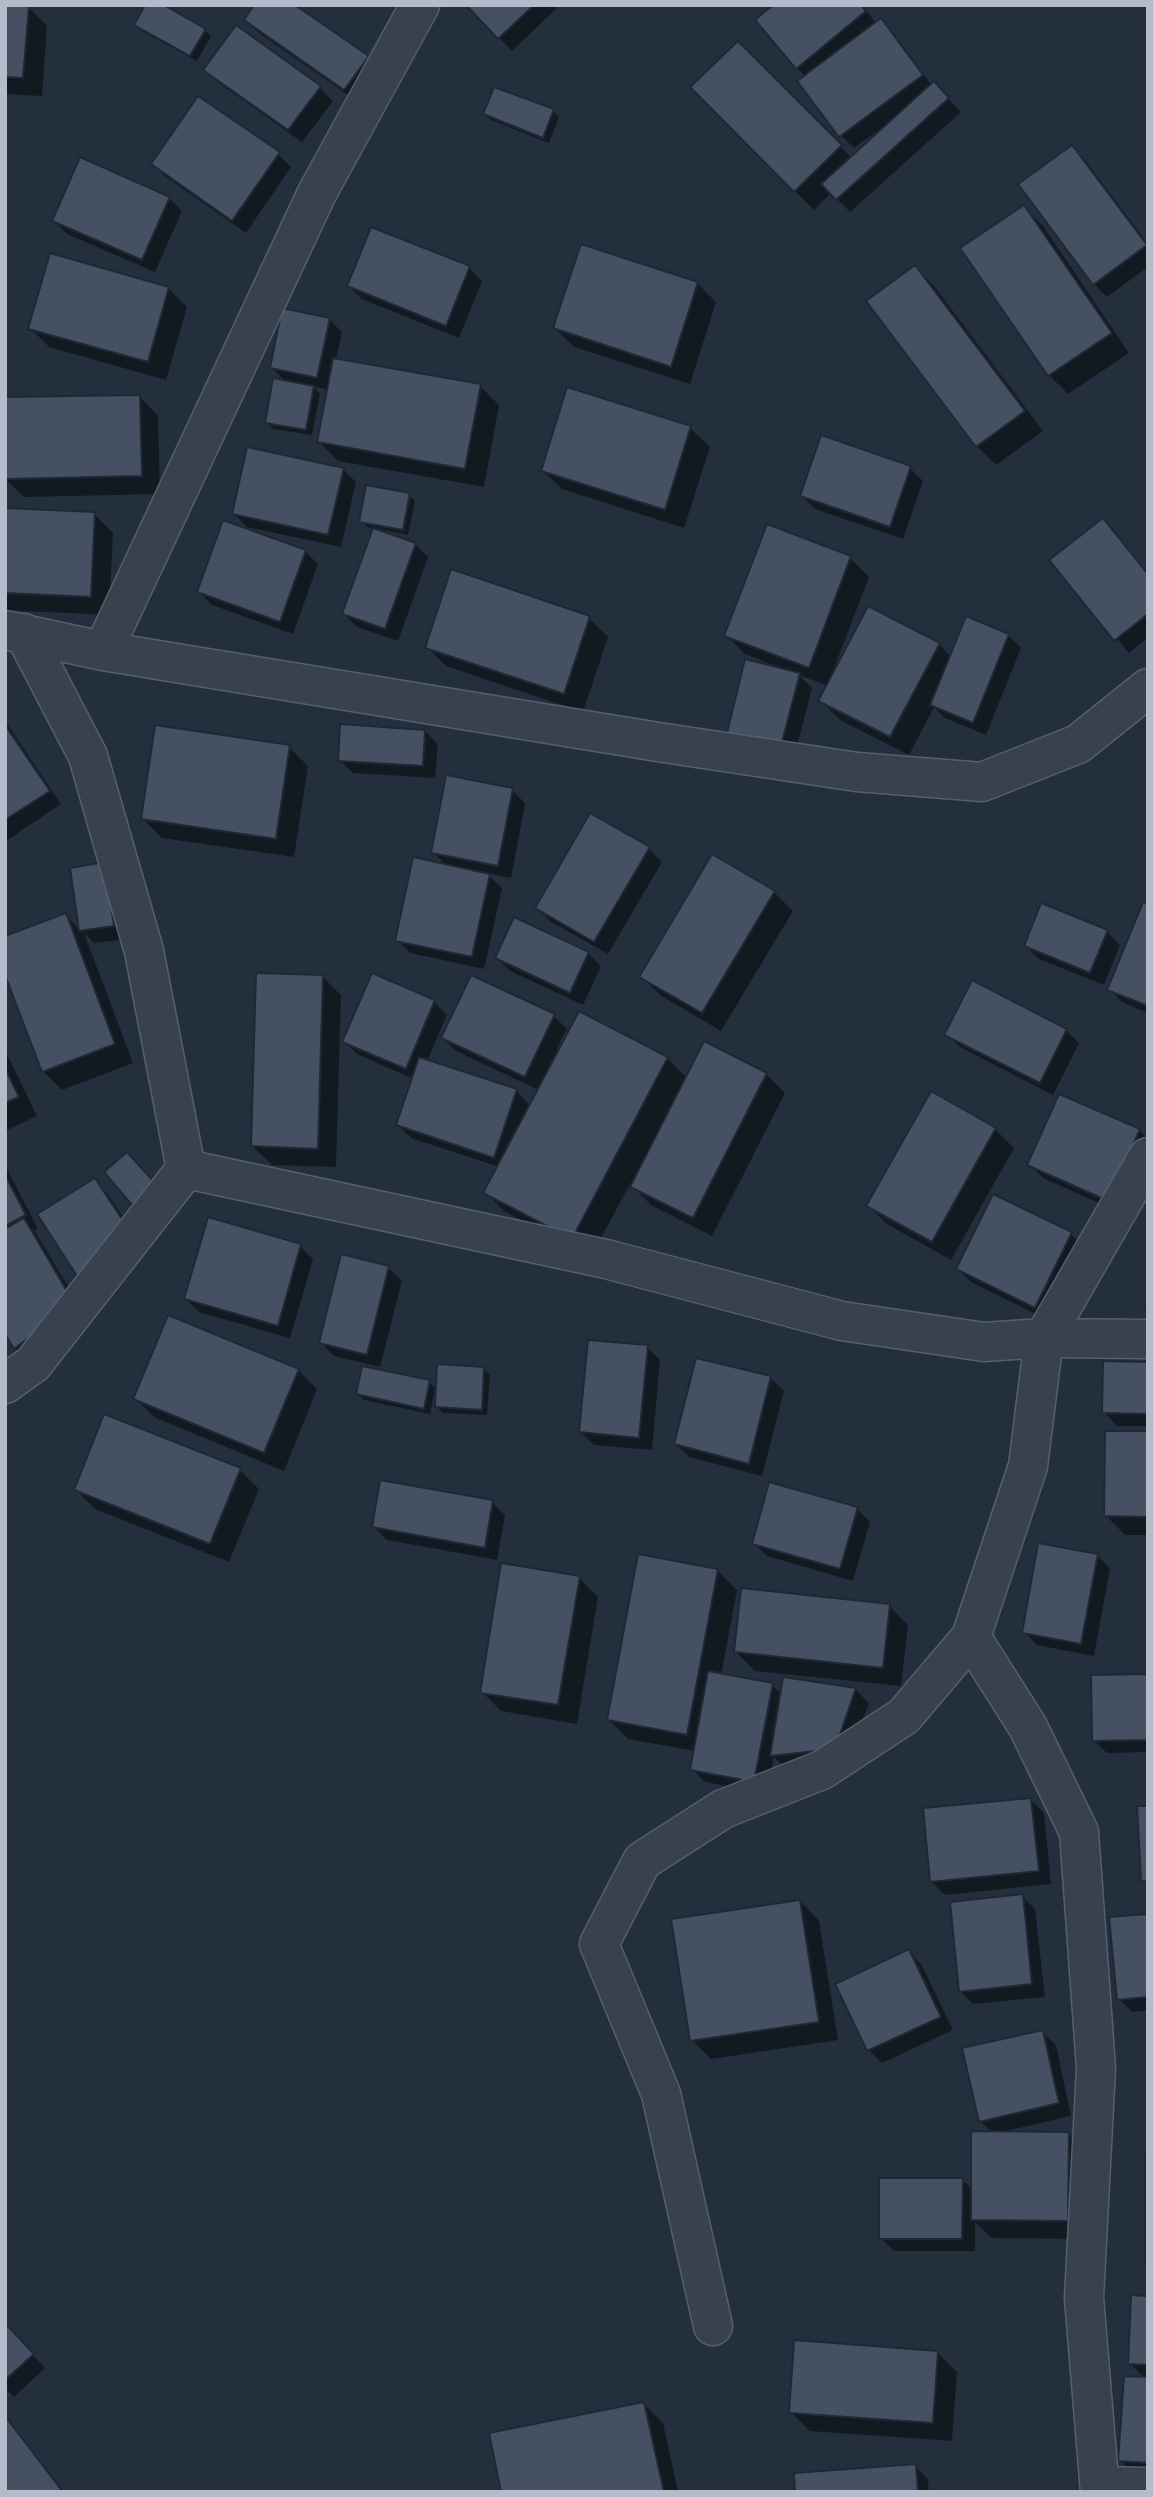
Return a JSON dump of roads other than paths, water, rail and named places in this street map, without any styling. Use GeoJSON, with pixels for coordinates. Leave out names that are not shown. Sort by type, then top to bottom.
{"type":"FeatureCollection","features":[{"type":"Feature","properties":{"kind":"street"},"geometry":{"type":"LineString","coordinates":[[103,651],[317,193],[420,5]]}},
{"type":"Feature","properties":{"kind":"street"},"geometry":{"type":"LineString","coordinates":[[15,631],[103,651],[645,740],[857,772],[982,782],[1078,744],[1148,688]]}},
{"type":"Feature","properties":{"kind":"street"},"geometry":{"type":"LineString","coordinates":[[5,1384],[33,1364],[186,1169],[144,951],[88,756],[15,631]]}},
{"type":"Feature","properties":{"kind":"street"},"geometry":{"type":"LineString","coordinates":[[713,2326],[661,2094],[599,1944],[642,1861],[723,1809],[822,1770],[904,1716],[971,1637],[1028,1466],[1045,1338],[1148,1157]]}},
{"type":"Feature","properties":{"kind":"street"},"geometry":{"type":"LineString","coordinates":[[186,1169],[606,1259],[842,1321],[984,1342],[1045,1338],[1148,1339]]}},
{"type":"Feature","properties":{"kind":"street"},"geometry":{"type":"LineString","coordinates":[[971,1637],[1028,1727],[1079,1832],[1096,2068],[1084,2298],[1100,2489],[1148,2487]]}}]}
